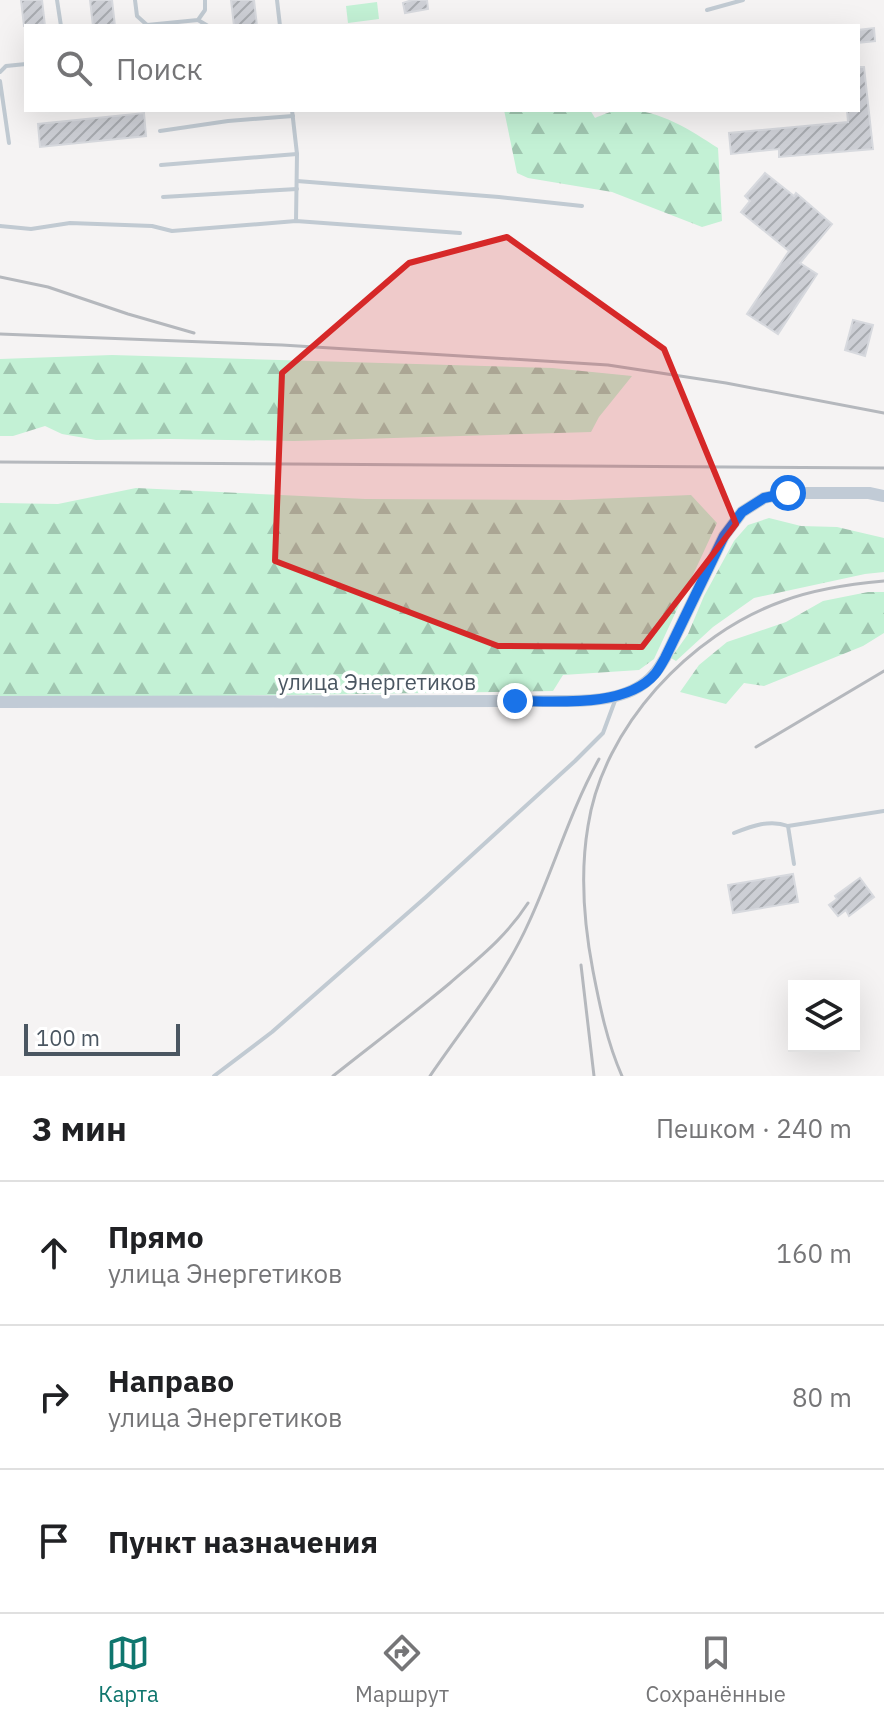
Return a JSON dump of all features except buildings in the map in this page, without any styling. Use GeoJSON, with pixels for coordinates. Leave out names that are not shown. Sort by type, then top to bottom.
{"type":"FeatureCollection","features":[{"type":"Feature","properties":{"kind":"street","name":"улица Энергетиков"},"geometry":{"type":"LineString","coordinates":[[0,702],[592,701],[617,696],[645,683],[655,674],[724,536],[742,512],[764,498],[788,493],[869,493],[884,496]]}},
{"type":"Feature","properties":{"kind":"lane"},"geometry":{"type":"LineString","coordinates":[[57,0],[61,24]]}},
{"type":"Feature","properties":{"kind":"lane"},"geometry":{"type":"LineString","coordinates":[[135,0],[137,16],[146,24]]}},
{"type":"Feature","properties":{"kind":"lane"},"geometry":{"type":"LineString","coordinates":[[198,20],[205,10],[205,0]]}},
{"type":"Feature","properties":{"kind":"lane"},"geometry":{"type":"LineString","coordinates":[[277,0],[280,24]]}},
{"type":"Feature","properties":{"kind":"lane"},"geometry":{"type":"LineString","coordinates":[[707,10],[743,0]]}},
{"type":"Feature","properties":{"kind":"lane"},"geometry":{"type":"LineString","coordinates":[[157,24],[198,20],[205,24]]}},
{"type":"Feature","properties":{"kind":"lane"},"geometry":{"type":"LineString","coordinates":[[0,72],[6,66],[24,64]]}},
{"type":"Feature","properties":{"kind":"lane"},"geometry":{"type":"LineString","coordinates":[[0,81],[9,143]]}},
{"type":"Feature","properties":{"kind":"lane"},"geometry":{"type":"LineString","coordinates":[[160,131],[292,113],[297,154],[296,221]]}},
{"type":"Feature","properties":{"kind":"lane"},"geometry":{"type":"LineString","coordinates":[[161,165],[297,154]]}},
{"type":"Feature","properties":{"kind":"lane"},"geometry":{"type":"LineString","coordinates":[[297,181],[582,206]]}},
{"type":"Feature","properties":{"kind":"lane"},"geometry":{"type":"LineString","coordinates":[[163,197],[297,189]]}},
{"type":"Feature","properties":{"kind":"lane"},"geometry":{"type":"LineString","coordinates":[[0,226],[31,229],[70,223],[152,226],[172,231],[296,221],[460,233]]}},
{"type":"Feature","properties":{"kind":"lane"},"geometry":{"type":"LineString","coordinates":[[214,1076],[272,1032],[575,761],[603,733],[617,696]]}},
{"type":"Feature","properties":{"kind":"lane"},"geometry":{"type":"LineString","coordinates":[[734,833],[754,825],[777,822],[788,826],[884,811]]}},
{"type":"Feature","properties":{"kind":"lane"},"geometry":{"type":"LineString","coordinates":[[788,826],[794,864]]}},
{"type":"Feature","properties":{"kind":"highlighted area"},"geometry":{"type":"Polygon","coordinates":[[[507,237],[664,349],[736,524],[642,647],[498,646],[275,561],[282,373],[409,263],[507,237]]]}},
{"type":"Feature","properties":{"kind":"green space"},"geometry":{"type":"Polygon","coordinates":[[[377,2],[379,19],[348,23],[346,6],[377,2]]]}},
{"type":"Feature","properties":{"kind":"green space"},"geometry":{"type":"Polygon","coordinates":[[[504,112],[591,112],[595,118],[613,112],[646,112],[683,127],[718,148],[722,221],[702,227],[612,192],[528,178],[517,173],[504,112]]]}},
{"type":"Feature","properties":{"kind":"green space"},"geometry":{"type":"Polygon","coordinates":[[[112,355],[552,368],[632,376],[599,417],[591,432],[294,441],[96,440],[62,434],[45,426],[13,436],[0,436],[0,359],[112,355]]]}},
{"type":"Feature","properties":{"kind":"green space"},"geometry":{"type":"Polygon","coordinates":[[[136,488],[365,499],[570,500],[691,495],[717,523],[654,659],[639,670],[563,675],[553,691],[0,697],[0,503],[58,504],[136,488]]]}},
{"type":"Feature","properties":{"kind":"green space"},"geometry":{"type":"Polygon","coordinates":[[[769,518],[801,526],[837,527],[884,538],[884,572],[754,598],[713,627],[676,661],[671,658],[688,634],[704,596],[734,541],[748,525],[769,518]]]}},
{"type":"Feature","properties":{"kind":"green space"},"geometry":{"type":"Polygon","coordinates":[[[884,592],[884,633],[863,646],[764,686],[744,683],[726,704],[680,692],[699,665],[727,642],[786,622],[823,601],[884,592]]]}},
{"type":"Feature","properties":{"kind":"railway"},"geometry":{"type":"LineString","coordinates":[[0,277],[48,287],[194,333]]}},
{"type":"Feature","properties":{"kind":"railway"},"geometry":{"type":"LineString","coordinates":[[0,334],[282,345],[608,365],[726,383],[884,413]]}},
{"type":"Feature","properties":{"kind":"railway"},"geometry":{"type":"LineString","coordinates":[[0,462],[884,468]]}},
{"type":"Feature","properties":{"kind":"railway"},"geometry":{"type":"LineString","coordinates":[[622,1076],[598,998],[584,898],[588,826],[597,789],[612,754],[632,720],[656,689],[715,636],[749,616],[795,597],[884,581]]}},
{"type":"Feature","properties":{"kind":"railway"},"geometry":{"type":"LineString","coordinates":[[756,747],[884,671]]}},
{"type":"Feature","properties":{"kind":"railway"},"geometry":{"type":"LineString","coordinates":[[430,1076],[496,982],[519,943],[599,759]]}},
{"type":"Feature","properties":{"kind":"railway"},"geometry":{"type":"LineString","coordinates":[[333,1076],[482,955],[511,926],[528,903]]}},
{"type":"Feature","properties":{"kind":"railway"},"geometry":{"type":"LineString","coordinates":[[581,965],[594,1076]]}},
{"type":"Feature","properties":{"kind":"route"},"geometry":{"type":"LineString","coordinates":[[515,701],[592,701],[617,696],[645,683],[665,658],[724,536],[742,512],[764,498],[788,493]]}}]}
